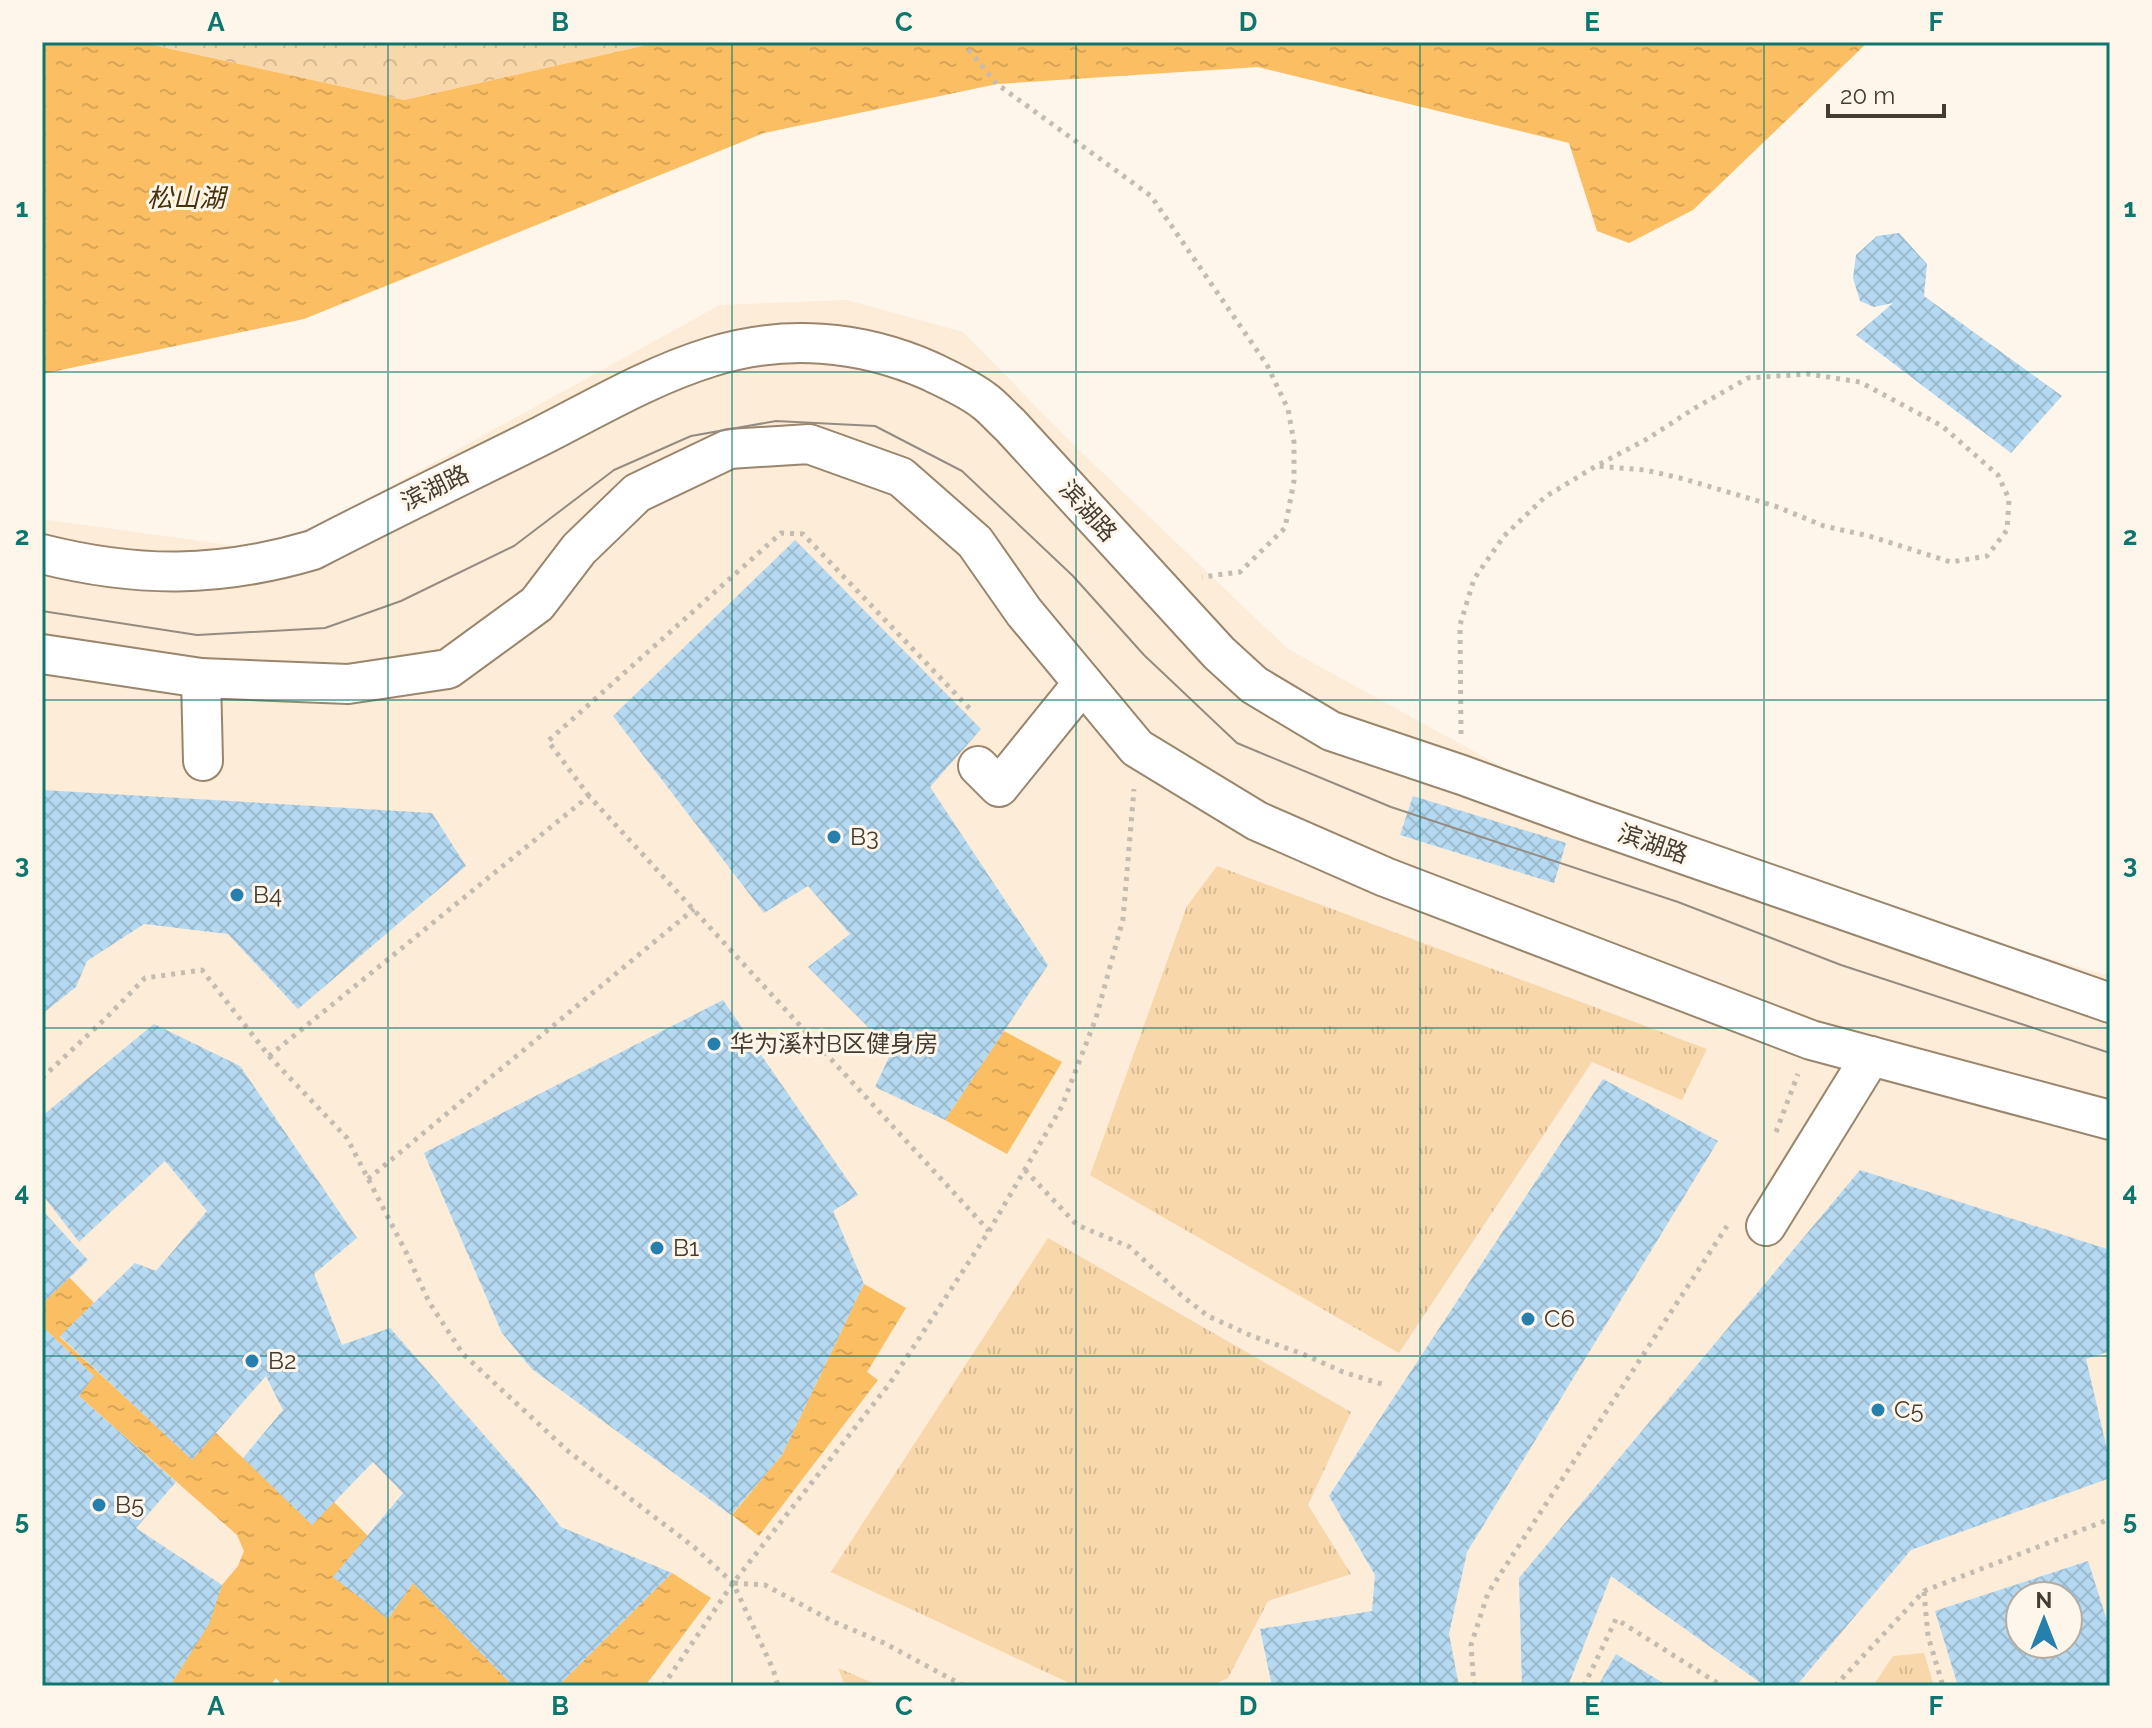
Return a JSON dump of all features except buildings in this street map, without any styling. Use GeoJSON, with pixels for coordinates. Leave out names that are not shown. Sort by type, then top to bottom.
{"type":"FeatureCollection","features":[{"type":"Feature","properties":{"kind":"street","name":"滨湖路"},"geometry":{"type":"LineString","coordinates":[[42,554],[81,564],[174,573],[225,570],[274,561],[313,550],[672,372],[733,350],[786,343],[851,346],[884,353],[948,380],[984,400],[1219,653],[1254,685],[1331,731],[2110,1003]]}},
{"type":"Feature","properties":{"kind":"street"},"geometry":{"type":"LineString","coordinates":[[42,654],[201,678],[348,684],[448,669],[537,604],[579,549],[637,493],[729,449],[809,444],[901,477],[912,486],[975,542],[1024,612],[1137,748],[1257,821],[1385,877],[1811,1040],[2110,1120]]}},
{"type":"Feature","properties":{"kind":"street"},"geometry":{"type":"LineString","coordinates":[[201,678],[203,761]]}},
{"type":"Feature","properties":{"kind":"street"},"geometry":{"type":"LineString","coordinates":[[985,789],[1083,683]]}},
{"type":"Feature","properties":{"kind":"street"},"geometry":{"type":"LineString","coordinates":[[1749,1222],[1871,1056]]}},
{"type":"Feature","properties":{"kind":"path"},"geometry":{"type":"LineString","coordinates":[[962,42],[997,84],[1151,196],[1267,365],[1288,409],[1294,442],[1294,481],[1285,528],[1240,572],[1154,584]]}},
{"type":"Feature","properties":{"kind":"path"},"geometry":{"type":"LineString","coordinates":[[1462,775],[1460,625],[1474,579],[1504,536],[1545,497],[1596,466],[1647,439],[1748,378],[1808,374],[1860,382],[1942,426],[1998,475],[2009,499],[2007,530],[1987,556],[1951,562],[1869,536],[1824,526],[1775,506],[1684,479],[1645,470],[1596,466]]}},
{"type":"Feature","properties":{"kind":"path"},"geometry":{"type":"LineString","coordinates":[[972,711],[803,534],[781,533],[548,741],[589,796],[989,1231]]}},
{"type":"Feature","properties":{"kind":"path"},"geometry":{"type":"LineString","coordinates":[[663,1686],[733,1583],[890,1383],[989,1231],[1062,1106],[1096,1018],[1123,919],[1137,748]]}},
{"type":"Feature","properties":{"kind":"path"},"geometry":{"type":"LineString","coordinates":[[269,1056],[589,796]]}},
{"type":"Feature","properties":{"kind":"path"},"geometry":{"type":"LineString","coordinates":[[368,1179],[694,909]]}},
{"type":"Feature","properties":{"kind":"path"},"geometry":{"type":"LineString","coordinates":[[42,1078],[145,978],[202,970],[269,1056],[347,1138],[429,1302],[463,1354],[569,1452],[694,1547],[733,1583],[778,1686]]}},
{"type":"Feature","properties":{"kind":"path"},"geometry":{"type":"LineString","coordinates":[[1774,1136],[1811,1040]]}},
{"type":"Feature","properties":{"kind":"path"},"geometry":{"type":"LineString","coordinates":[[1025,1170],[1077,1225],[1130,1247],[1208,1316],[1343,1372],[1385,1385]]}},
{"type":"Feature","properties":{"kind":"path"},"geometry":{"type":"LineString","coordinates":[[1474,1686],[1471,1645],[1488,1593],[1749,1222]]}},
{"type":"Feature","properties":{"kind":"path"},"geometry":{"type":"LineString","coordinates":[[1835,1686],[1924,1591],[2110,1519]]}},
{"type":"Feature","properties":{"kind":"path"},"geometry":{"type":"LineString","coordinates":[[733,1583],[765,1585],[964,1686]]}},
{"type":"Feature","properties":{"kind":"path"},"geometry":{"type":"LineString","coordinates":[[1924,1591],[1928,1636],[1943,1686]]}},
{"type":"Feature","properties":{"kind":"path"},"geometry":{"type":"LineString","coordinates":[[1584,1686],[1616,1619],[1722,1686]]}},
{"type":"Feature","properties":{"kind":"shaded area"},"geometry":{"type":"Polygon","coordinates":[[[847,300],[963,332],[1078,449],[1288,649],[1633,839],[2110,976],[2110,1686],[42,1686],[42,519],[273,551],[720,305],[847,300]]]}},
{"type":"Feature","properties":{"kind":"green space"},"geometry":{"type":"Polygon","coordinates":[[[139,42],[660,42],[404,100],[139,42]]]}},
{"type":"Feature","properties":{"kind":"green space"},"geometry":{"type":"Polygon","coordinates":[[[1217,866],[1707,1049],[1682,1100],[1592,1062],[1399,1353],[1090,1175],[1187,906],[1217,866]]]}},
{"type":"Feature","properties":{"kind":"green space"},"geometry":{"type":"Polygon","coordinates":[[[1048,1238],[1351,1412],[1308,1505],[1351,1574],[1268,1601],[1228,1678],[1210,1686],[1076,1686],[831,1572],[1048,1238]]]}},
{"type":"Feature","properties":{"kind":"green space"},"geometry":{"type":"Polygon","coordinates":[[[1924,1653],[1934,1686],[1873,1686],[1893,1656],[1924,1653]]]}},
{"type":"Feature","properties":{"kind":"green space"},"geometry":{"type":"Polygon","coordinates":[[[838,1668],[880,1686],[845,1686],[838,1668]]]}},
{"type":"Feature","properties":{"kind":"water","name":"松山湖"},"geometry":{"type":"Polygon","coordinates":[[[42,42],[139,42],[404,100],[660,42],[1868,42],[1693,210],[1629,243],[1597,231],[1569,143],[1258,67],[997,84],[764,133],[304,319],[42,374],[42,42]]]}},
{"type":"Feature","properties":{"kind":"water"},"geometry":{"type":"Polygon","coordinates":[[[1004,1031],[1062,1062],[1007,1154],[945,1120],[1004,1031]]]}},
{"type":"Feature","properties":{"kind":"water"},"geometry":{"type":"Polygon","coordinates":[[[69,1277],[94,1303],[60,1337],[192,1459],[216,1433],[313,1523],[334,1502],[368,1536],[388,1619],[413,1583],[514,1686],[283,1686],[276,1678],[270,1686],[170,1686],[208,1624],[222,1585],[238,1566],[244,1551],[237,1535],[79,1396],[93,1375],[42,1326],[42,1304],[69,1277]]]}},
{"type":"Feature","properties":{"kind":"water"},"geometry":{"type":"Polygon","coordinates":[[[864,1284],[906,1308],[867,1372],[878,1380],[759,1536],[732,1515],[782,1455],[864,1284]]]}},
{"type":"Feature","properties":{"kind":"water"},"geometry":{"type":"Polygon","coordinates":[[[672,1573],[711,1598],[645,1686],[558,1686],[672,1573]]]}},
{"type":"Feature","properties":{"kind":"tram line"},"geometry":{"type":"LineString","coordinates":[[42,611],[197,635],[325,628],[401,601],[514,546],[614,470],[691,436],[776,421],[875,426],[962,471],[1073,576],[1144,655],[1237,743],[1391,807],[1678,902],[1841,965],[2110,1053]]}},
{"type":"Feature","properties":{"kind":"place","name":"B3"},"geometry":{"type":"Point","coordinates":[834,837]}},
{"type":"Feature","properties":{"kind":"place","name":"B4"},"geometry":{"type":"Point","coordinates":[237,895]}},
{"type":"Feature","properties":{"kind":"place","name":"华为溪村B区健身房"},"geometry":{"type":"Point","coordinates":[714,1044]}},
{"type":"Feature","properties":{"kind":"place","name":"B1"},"geometry":{"type":"Point","coordinates":[657,1248]}},
{"type":"Feature","properties":{"kind":"place","name":"C6"},"geometry":{"type":"Point","coordinates":[1528,1319]}},
{"type":"Feature","properties":{"kind":"place","name":"B2"},"geometry":{"type":"Point","coordinates":[252,1361]}},
{"type":"Feature","properties":{"kind":"place","name":"C5"},"geometry":{"type":"Point","coordinates":[1878,1410]}},
{"type":"Feature","properties":{"kind":"place","name":"B5"},"geometry":{"type":"Point","coordinates":[99,1505]}}]}
